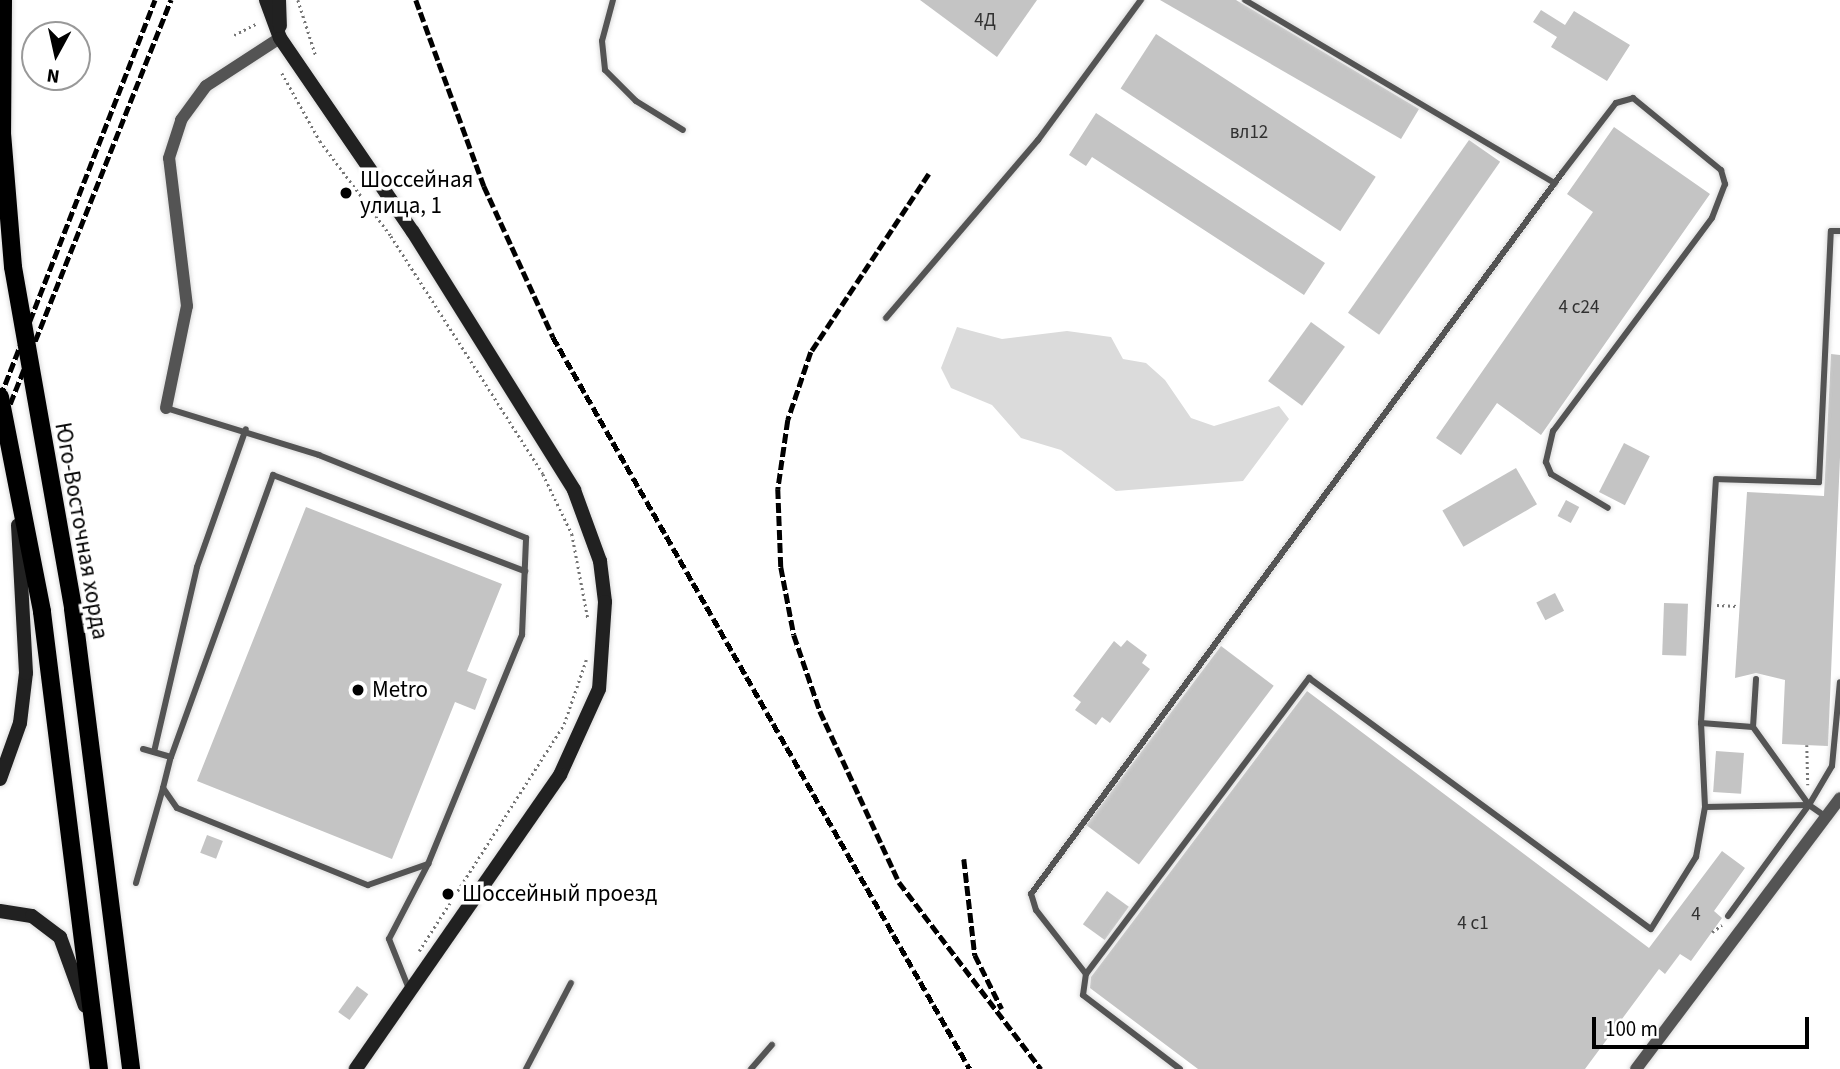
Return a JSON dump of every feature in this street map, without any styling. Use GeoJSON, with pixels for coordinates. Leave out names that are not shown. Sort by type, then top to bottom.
{"type":"FeatureCollection","features":[{"type":"Feature","properties":{"kind":"main road","name":"Юго-Восточная хорда"},"geometry":{"type":"LineString","coordinates":[[2,0],[2,133],[13,267],[73,610],[131,1069]]}},
{"type":"Feature","properties":{"kind":"main road"},"geometry":{"type":"LineString","coordinates":[[266,0],[280,37],[413,232],[574,490],[600,561],[605,648],[584,730],[560,775],[356,1069]]}},
{"type":"Feature","properties":{"kind":"main road"},"geometry":{"type":"LineString","coordinates":[[279,0],[280,37]]}},
{"type":"Feature","properties":{"kind":"main road"},"geometry":{"type":"LineString","coordinates":[[0,397],[15,485],[42,612],[99,1069]]}},
{"type":"Feature","properties":{"kind":"main road"},"geometry":{"type":"LineString","coordinates":[[0,779],[20,723],[26,673],[15,485]]}},
{"type":"Feature","properties":{"kind":"main road"},"geometry":{"type":"LineString","coordinates":[[0,911],[32,916],[60,937],[99,1069]]}},
{"type":"Feature","properties":{"kind":"street"},"geometry":{"type":"LineString","coordinates":[[166,408],[187,306],[169,158],[181,120],[206,86],[280,37]]}},
{"type":"Feature","properties":{"kind":"street"},"geometry":{"type":"LineString","coordinates":[[1636,1069],[1840,799]]}},
{"type":"Feature","properties":{"kind":"lane"},"geometry":{"type":"LineString","coordinates":[[613,0],[602,41],[605,70],[636,102],[683,130]]}},
{"type":"Feature","properties":{"kind":"lane"},"geometry":{"type":"LineString","coordinates":[[886,318],[1038,140],[1141,0]]}},
{"type":"Feature","properties":{"kind":"lane"},"geometry":{"type":"LineString","coordinates":[[1245,0],[1555,183]]}},
{"type":"Feature","properties":{"kind":"lane"},"geometry":{"type":"LineString","coordinates":[[1086,974],[1035,911],[1031,894],[1555,183],[1616,103],[1633,98],[1721,170],[1726,184],[1712,218],[1553,430],[1546,462],[1551,474],[1608,508]]}},
{"type":"Feature","properties":{"kind":"lane"},"geometry":{"type":"LineString","coordinates":[[1180,1069],[1083,995],[1086,974],[1309,678],[1651,929],[1696,857],[1705,807],[1701,723],[1716,479],[1819,482],[1831,231],[1840,231]]}},
{"type":"Feature","properties":{"kind":"lane"},"geometry":{"type":"LineString","coordinates":[[166,408],[246,429],[526,538],[522,635],[428,864],[389,939],[410,993]]}},
{"type":"Feature","properties":{"kind":"lane"},"geometry":{"type":"LineString","coordinates":[[154,752],[197,567],[246,429]]}},
{"type":"Feature","properties":{"kind":"lane"},"geometry":{"type":"LineString","coordinates":[[136,883],[172,757],[273,475],[525,571]]}},
{"type":"Feature","properties":{"kind":"lane"},"geometry":{"type":"LineString","coordinates":[[1756,679],[1753,727],[1809,805],[1826,817]]}},
{"type":"Feature","properties":{"kind":"lane"},"geometry":{"type":"LineString","coordinates":[[1728,916],[1809,805],[1832,766],[1840,682]]}},
{"type":"Feature","properties":{"kind":"lane"},"geometry":{"type":"LineString","coordinates":[[1701,723],[1753,727]]}},
{"type":"Feature","properties":{"kind":"lane"},"geometry":{"type":"LineString","coordinates":[[143,749],[172,757]]}},
{"type":"Feature","properties":{"kind":"lane"},"geometry":{"type":"LineString","coordinates":[[163,788],[177,808],[368,885],[428,864]]}},
{"type":"Feature","properties":{"kind":"lane"},"geometry":{"type":"LineString","coordinates":[[1705,807],[1809,805]]}},
{"type":"Feature","properties":{"kind":"lane"},"geometry":{"type":"LineString","coordinates":[[526,1069],[571,984]]}},
{"type":"Feature","properties":{"kind":"lane"},"geometry":{"type":"LineString","coordinates":[[751,1069],[772,1045]]}},
{"type":"Feature","properties":{"kind":"path"},"geometry":{"type":"LineString","coordinates":[[298,0],[316,56]]}},
{"type":"Feature","properties":{"kind":"path"},"geometry":{"type":"LineString","coordinates":[[234,35],[259,26]]}},
{"type":"Feature","properties":{"kind":"path"},"geometry":{"type":"LineString","coordinates":[[1709,604],[1738,606]]}},
{"type":"Feature","properties":{"kind":"path"},"geometry":{"type":"LineString","coordinates":[[1807,745],[1809,805]]}},
{"type":"Feature","properties":{"kind":"path"},"geometry":{"type":"LineString","coordinates":[[1712,932],[1728,916]]}},
{"type":"Feature","properties":{"kind":"shaded area"},"geometry":{"type":"Polygon","coordinates":[[[957,327],[1002,339],[1067,331],[1111,337],[1123,359],[1146,363],[1165,380],[1191,418],[1214,426],[1279,406],[1289,419],[1243,481],[1116,491],[1061,450],[1021,438],[992,405],[951,388],[941,368],[957,327]]]}},
{"type":"Feature","properties":{"kind":"building"},"geometry":{"type":"Polygon","coordinates":[[[920,0],[1037,0],[997,57],[920,0]]]}},
{"type":"Feature","properties":{"kind":"building"},"geometry":{"type":"Polygon","coordinates":[[[1160,0],[1236,0],[1419,109],[1401,139],[1160,0]]]}},
{"type":"Feature","properties":{"kind":"building"},"geometry":{"type":"Polygon","coordinates":[[[1541,10],[1565,25],[1574,11],[1630,45],[1607,81],[1551,47],[1557,37],[1533,22],[1541,10]]]}},
{"type":"Feature","properties":{"kind":"building"},"geometry":{"type":"Polygon","coordinates":[[[1156,34],[1376,177],[1340,231],[1121,89],[1156,34]]]}},
{"type":"Feature","properties":{"kind":"building"},"geometry":{"type":"Polygon","coordinates":[[[1096,113],[1325,263],[1304,295],[1092,157],[1086,166],[1069,155],[1096,113]]]}},
{"type":"Feature","properties":{"kind":"building"},"geometry":{"type":"Polygon","coordinates":[[[1614,127],[1710,194],[1541,435],[1497,403],[1461,455],[1436,438],[1593,212],[1567,194],[1614,127]]]}},
{"type":"Feature","properties":{"kind":"building"},"geometry":{"type":"Polygon","coordinates":[[[1469,140],[1500,162],[1379,335],[1348,313],[1469,140]]]}},
{"type":"Feature","properties":{"kind":"building"},"geometry":{"type":"Polygon","coordinates":[[[1311,322],[1345,347],[1302,406],[1268,381],[1311,322]]]}},
{"type":"Feature","properties":{"kind":"building"},"geometry":{"type":"Polygon","coordinates":[[[1831,354],[1840,355],[1840,457],[1828,746],[1782,744],[1785,680],[1756,673],[1735,678],[1747,492],[1824,496],[1831,354]]]}},
{"type":"Feature","properties":{"kind":"building"},"geometry":{"type":"Polygon","coordinates":[[[1624,443],[1650,456],[1625,505],[1599,492],[1624,443]]]}},
{"type":"Feature","properties":{"kind":"building"},"geometry":{"type":"Polygon","coordinates":[[[1516,468],[1537,504],[1463,547],[1442,510],[1516,468]]]}},
{"type":"Feature","properties":{"kind":"building"},"geometry":{"type":"Polygon","coordinates":[[[1566,500],[1579,507],[1571,523],[1558,516],[1566,500]]]}},
{"type":"Feature","properties":{"kind":"building","name":"Metro"},"geometry":{"type":"Polygon","coordinates":[[[306,507],[502,584],[467,671],[487,679],[475,710],[455,702],[392,859],[197,781],[306,507]]]}},
{"type":"Feature","properties":{"kind":"building"},"geometry":{"type":"Polygon","coordinates":[[[1555,593],[1564,611],[1545,620],[1536,603],[1555,593]]]}},
{"type":"Feature","properties":{"kind":"building"},"geometry":{"type":"Polygon","coordinates":[[[1664,603],[1688,604],[1686,656],[1662,655],[1664,603]]]}},
{"type":"Feature","properties":{"kind":"building"},"geometry":{"type":"Polygon","coordinates":[[[1127,640],[1147,655],[1142,663],[1150,669],[1110,723],[1102,717],[1096,725],[1075,710],[1081,702],[1073,696],[1114,641],[1121,647],[1127,640]]]}},
{"type":"Feature","properties":{"kind":"building"},"geometry":{"type":"Polygon","coordinates":[[[1221,646],[1274,686],[1139,865],[1086,825],[1221,646]]]}},
{"type":"Feature","properties":{"kind":"building"},"geometry":{"type":"Polygon","coordinates":[[[1307,691],[1649,948],[1722,851],[1745,868],[1714,911],[1722,918],[1691,961],[1680,954],[1665,974],[1659,969],[1585,1069],[1198,1069],[1090,988],[1091,977],[1307,691]]]}},
{"type":"Feature","properties":{"kind":"building"},"geometry":{"type":"Polygon","coordinates":[[[1716,751],[1744,753],[1741,794],[1713,792],[1716,751]]]}},
{"type":"Feature","properties":{"kind":"building"},"geometry":{"type":"Polygon","coordinates":[[[207,835],[223,841],[216,859],[200,853],[207,835]]]}},
{"type":"Feature","properties":{"kind":"building"},"geometry":{"type":"Polygon","coordinates":[[[1107,891],[1129,907],[1105,940],[1083,924],[1107,891]]]}},
{"type":"Feature","properties":{"kind":"building"},"geometry":{"type":"Polygon","coordinates":[[[357,986],[368,994],[350,1020],[338,1012],[357,986]]]}},
{"type":"Feature","properties":{"kind":"railway"},"geometry":{"type":"LineString","coordinates":[[0,397],[155,0]]}},
{"type":"Feature","properties":{"kind":"railway"},"geometry":{"type":"LineString","coordinates":[[0,429],[171,0]]}},
{"type":"Feature","properties":{"kind":"railway"},"geometry":{"type":"LineString","coordinates":[[416,0],[484,186],[553,337],[970,1069]]}},
{"type":"Feature","properties":{"kind":"railway"},"geometry":{"type":"LineString","coordinates":[[929,174],[811,352],[788,420],[778,489],[781,567],[794,635],[820,711],[899,882],[1041,1069]]}},
{"type":"Feature","properties":{"kind":"railway"},"geometry":{"type":"LineString","coordinates":[[964,859],[975,955],[1002,1009]]}},
{"type":"Feature","properties":{"kind":"place","name":"Шоссейная улица, 1"},"geometry":{"type":"Point","coordinates":[346,193]}},
{"type":"Feature","properties":{"kind":"place","name":"Metro"},"geometry":{"type":"Point","coordinates":[358,690]}},
{"type":"Feature","properties":{"kind":"place","name":"Шоссейный проезд"},"geometry":{"type":"Point","coordinates":[448,894]}}]}
